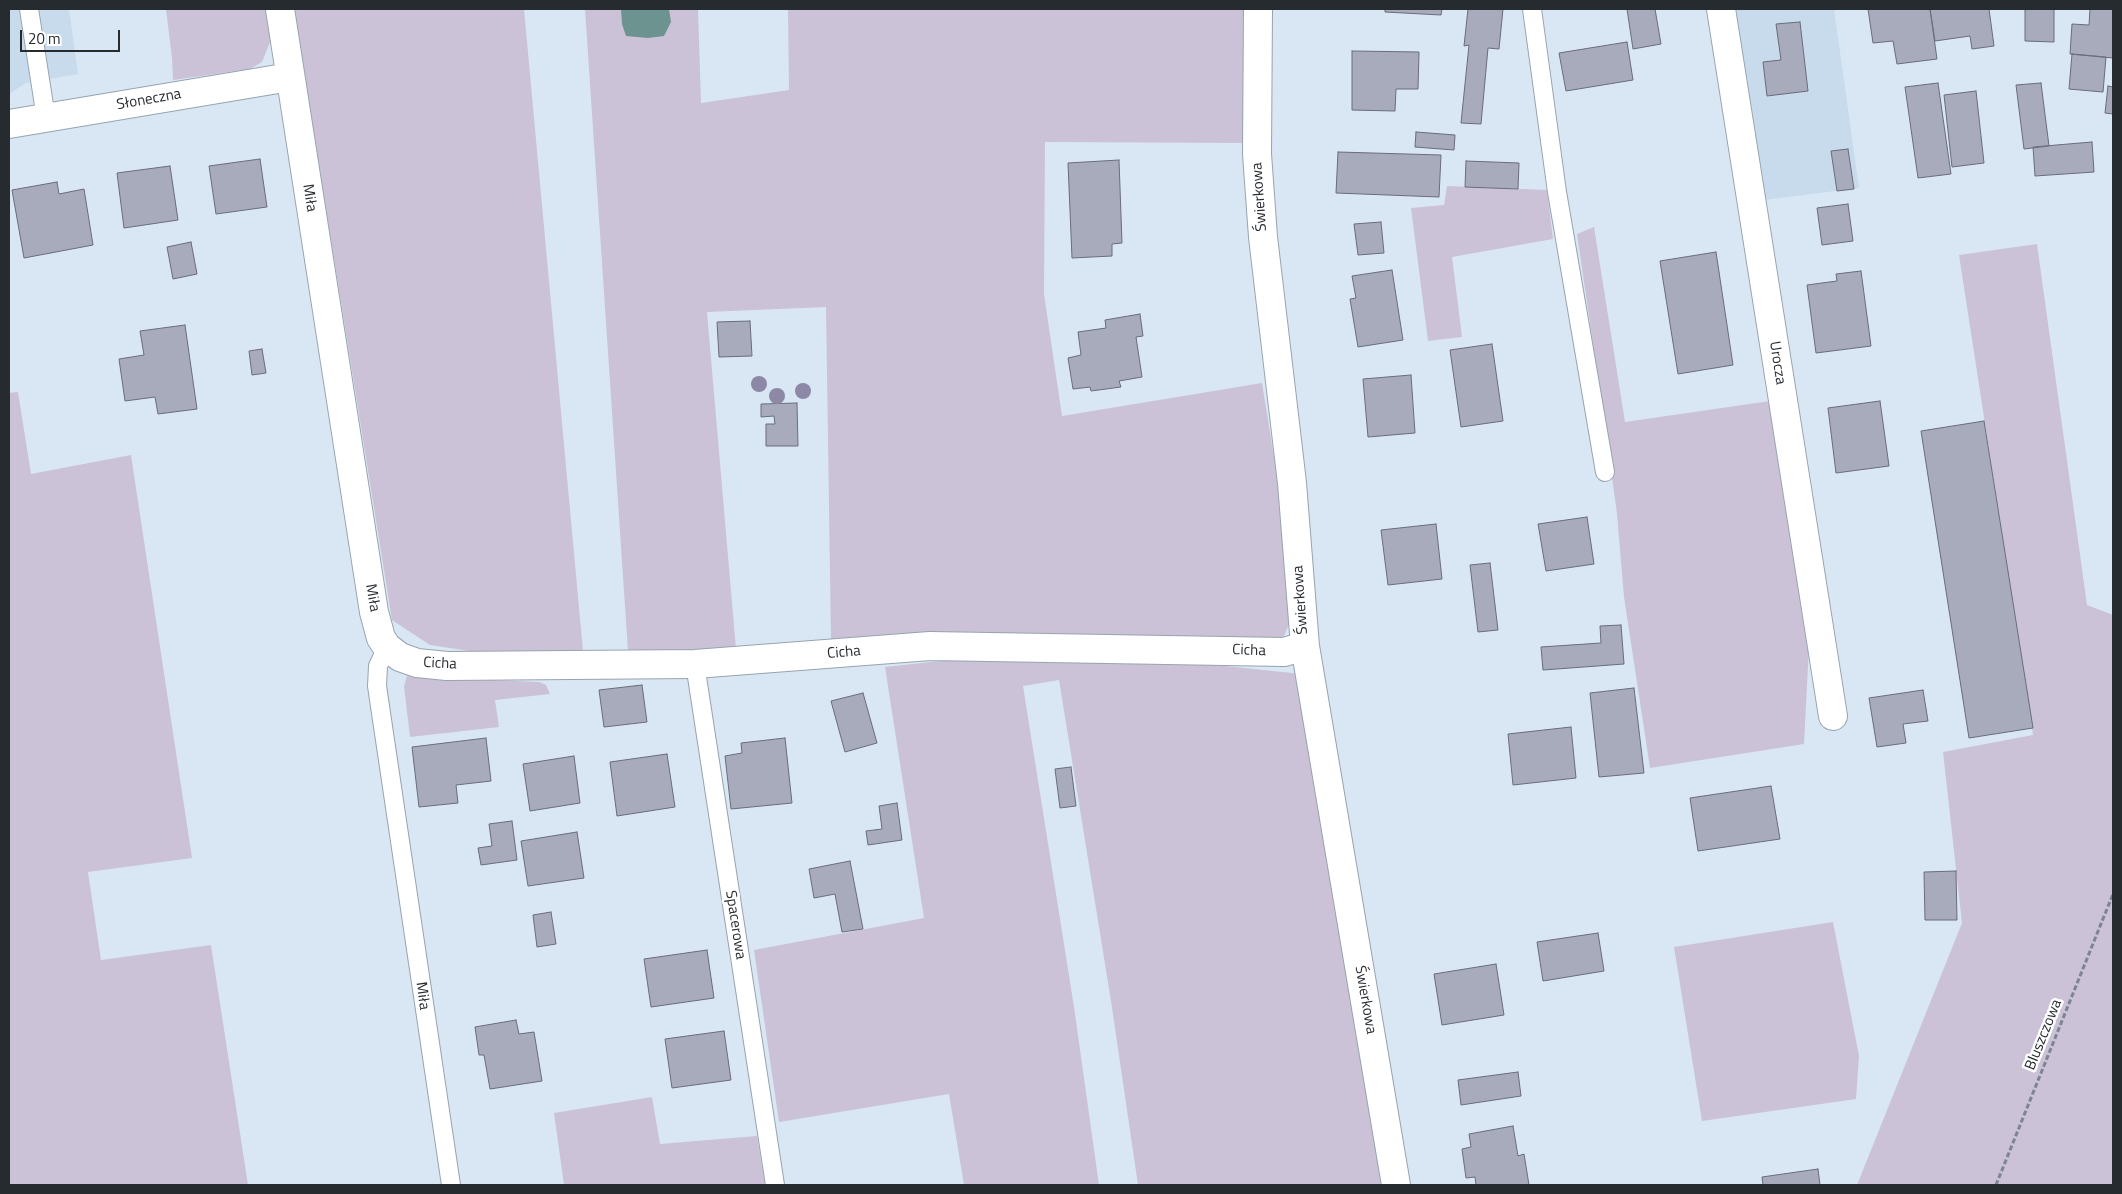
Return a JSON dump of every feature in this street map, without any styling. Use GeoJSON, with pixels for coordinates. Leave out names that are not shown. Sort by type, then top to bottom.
{"type":"FeatureCollection","features":[{"type":"Feature","properties":{"kind":"street","name":"Miła"},"geometry":{"type":"LineString","coordinates":[[280,9],[374,612],[381,638],[387,648]]}},
{"type":"Feature","properties":{"kind":"street","name":"Świerkowa"},"geometry":{"type":"LineString","coordinates":[[1258,9],[1257,154],[1263,237],[1292,483],[1305,646],[1396,1185]]}},
{"type":"Feature","properties":{"kind":"street","name":"Urocza"},"geometry":{"type":"LineString","coordinates":[[1721,9],[1833,716]]}},
{"type":"Feature","properties":{"kind":"street","name":"Słoneczna"},"geometry":{"type":"LineString","coordinates":[[9,124],[290,77]]}},
{"type":"Feature","properties":{"kind":"street","name":"Cicha"},"geometry":{"type":"LineString","coordinates":[[387,648],[400,657],[417,663],[447,666],[695,664],[930,646],[1284,652],[1305,646]]}},
{"type":"Feature","properties":{"kind":"lane"},"geometry":{"type":"LineString","coordinates":[[29,9],[46,118]]}},
{"type":"Feature","properties":{"kind":"lane"},"geometry":{"type":"LineString","coordinates":[[1532,9],[1557,192],[1605,472]]}},
{"type":"Feature","properties":{"kind":"lane","name":"Miła"},"geometry":{"type":"LineString","coordinates":[[387,648],[378,666],[377,686],[451,1185]]}},
{"type":"Feature","properties":{"kind":"lane","name":"Spacerowa"},"geometry":{"type":"LineString","coordinates":[[695,664],[775,1185]]}},
{"type":"Feature","properties":{"kind":"path","name":"Bluszczowa"},"geometry":{"type":"LineString","coordinates":[[1996,1185],[2113,894]]}},
{"type":"Feature","properties":{"kind":"shaded area"},"geometry":{"type":"Polygon","coordinates":[[[9,9],[69,9],[78,74],[26,83],[9,94],[9,9]]]}},
{"type":"Feature","properties":{"kind":"shaded area"},"geometry":{"type":"Polygon","coordinates":[[[166,9],[270,9],[272,37],[262,62],[250,69],[173,80],[166,9]]]}},
{"type":"Feature","properties":{"kind":"shaded area"},"geometry":{"type":"Polygon","coordinates":[[[294,9],[524,9],[583,651],[476,652],[430,645],[392,620],[294,9]]]}},
{"type":"Feature","properties":{"kind":"shaded area"},"geometry":{"type":"Polygon","coordinates":[[[585,9],[698,9],[701,103],[789,90],[788,9],[1245,9],[1244,143],[1045,142],[1044,294],[1062,416],[1262,383],[1296,608],[1281,643],[926,633],[831,641],[826,307],[707,312],[736,649],[628,651],[585,9]]]}},
{"type":"Feature","properties":{"kind":"shaded area"},"geometry":{"type":"Polygon","coordinates":[[[621,9],[669,9],[671,22],[664,36],[648,38],[626,36],[622,24],[621,9]]]}},
{"type":"Feature","properties":{"kind":"shaded area"},"geometry":{"type":"Polygon","coordinates":[[[1735,9],[1834,9],[1859,188],[1764,200],[1735,9]]]}},
{"type":"Feature","properties":{"kind":"shaded area"},"geometry":{"type":"Polygon","coordinates":[[[1447,186],[1547,190],[1553,239],[1452,257],[1462,337],[1428,341],[1411,208],[1444,205],[1447,186]]]}},
{"type":"Feature","properties":{"kind":"shaded area"},"geometry":{"type":"Polygon","coordinates":[[[1594,227],[1625,422],[1770,401],[1809,646],[1804,744],[1650,768],[1624,597],[1617,514],[1577,234],[1594,227]]]}},
{"type":"Feature","properties":{"kind":"shaded area"},"geometry":{"type":"Polygon","coordinates":[[[2037,244],[2087,605],[2113,615],[2113,1185],[1857,1185],[1962,923],[1943,752],[2033,735],[1959,255],[2037,244]]]}},
{"type":"Feature","properties":{"kind":"shaded area"},"geometry":{"type":"Polygon","coordinates":[[[18,392],[31,474],[131,455],[192,858],[88,872],[101,960],[211,945],[248,1185],[9,1185],[9,393],[18,392]]]}},
{"type":"Feature","properties":{"kind":"shaded area"},"geometry":{"type":"Polygon","coordinates":[[[949,660],[1186,662],[1302,674],[1381,1185],[1138,1185],[1111,1001],[1059,680],[1023,686],[1074,1007],[1099,1185],[964,1185],[949,1094],[779,1122],[754,950],[924,918],[885,667],[949,660]]]}},
{"type":"Feature","properties":{"kind":"shaded area"},"geometry":{"type":"Polygon","coordinates":[[[407,676],[539,682],[546,685],[550,694],[495,700],[499,727],[410,737],[404,686],[407,676]]]}},
{"type":"Feature","properties":{"kind":"shaded area"},"geometry":{"type":"Polygon","coordinates":[[[1833,922],[1859,1056],[1856,1099],[1702,1121],[1674,947],[1833,922]]]}},
{"type":"Feature","properties":{"kind":"shaded area"},"geometry":{"type":"Polygon","coordinates":[[[652,1097],[660,1144],[757,1136],[765,1185],[564,1185],[554,1113],[652,1097]]]}},
{"type":"Feature","properties":{"kind":"building"},"geometry":{"type":"Polygon","coordinates":[[[1385,9],[1442,9],[1441,15],[1385,12],[1385,9]]]}},
{"type":"Feature","properties":{"kind":"building"},"geometry":{"type":"Polygon","coordinates":[[[1468,9],[1503,9],[1499,49],[1488,48],[1481,124],[1461,123],[1469,45],[1464,46],[1468,9]]]}},
{"type":"Feature","properties":{"kind":"building"},"geometry":{"type":"Polygon","coordinates":[[[1627,9],[1655,9],[1661,44],[1633,49],[1627,9]]]}},
{"type":"Feature","properties":{"kind":"building"},"geometry":{"type":"Polygon","coordinates":[[[1868,9],[1930,9],[1937,59],[1897,64],[1893,41],[1873,43],[1868,9]]]}},
{"type":"Feature","properties":{"kind":"building"},"geometry":{"type":"Polygon","coordinates":[[[1930,9],[1989,9],[1994,46],[1972,49],[1970,36],[1935,41],[1930,9]]]}},
{"type":"Feature","properties":{"kind":"building"},"geometry":{"type":"Polygon","coordinates":[[[2025,9],[2054,9],[2054,42],[2025,41],[2025,9]]]}},
{"type":"Feature","properties":{"kind":"building"},"geometry":{"type":"Polygon","coordinates":[[[2090,9],[2113,9],[2113,58],[2070,54],[2072,24],[2089,25],[2090,9]]]}},
{"type":"Feature","properties":{"kind":"building"},"geometry":{"type":"Polygon","coordinates":[[[1800,22],[1808,91],[1767,96],[1763,62],[1781,60],[1776,24],[1800,22]]]}},
{"type":"Feature","properties":{"kind":"building"},"geometry":{"type":"Polygon","coordinates":[[[1627,42],[1633,80],[1566,91],[1559,53],[1627,42]]]}},
{"type":"Feature","properties":{"kind":"building"},"geometry":{"type":"Polygon","coordinates":[[[1352,51],[1419,52],[1418,89],[1396,89],[1395,111],[1352,110],[1352,51]]]}},
{"type":"Feature","properties":{"kind":"building"},"geometry":{"type":"Polygon","coordinates":[[[2072,54],[2106,57],[2103,92],[2069,89],[2072,54]]]}},
{"type":"Feature","properties":{"kind":"building"},"geometry":{"type":"Polygon","coordinates":[[[1938,83],[1951,174],[1918,178],[1905,87],[1938,83]]]}},
{"type":"Feature","properties":{"kind":"building"},"geometry":{"type":"Polygon","coordinates":[[[2041,83],[2049,146],[2024,149],[2016,85],[2041,83]]]}},
{"type":"Feature","properties":{"kind":"building"},"geometry":{"type":"Polygon","coordinates":[[[2108,86],[2113,87],[2113,114],[2105,113],[2108,86]]]}},
{"type":"Feature","properties":{"kind":"building"},"geometry":{"type":"Polygon","coordinates":[[[1976,91],[1984,163],[1952,167],[1944,95],[1976,91]]]}},
{"type":"Feature","properties":{"kind":"building"},"geometry":{"type":"Polygon","coordinates":[[[1416,132],[1455,135],[1454,150],[1415,147],[1416,132]]]}},
{"type":"Feature","properties":{"kind":"building"},"geometry":{"type":"Polygon","coordinates":[[[2092,142],[2094,172],[2035,176],[2033,147],[2092,142]]]}},
{"type":"Feature","properties":{"kind":"building"},"geometry":{"type":"Polygon","coordinates":[[[1848,149],[1854,189],[1837,191],[1831,151],[1848,149]]]}},
{"type":"Feature","properties":{"kind":"building"},"geometry":{"type":"Polygon","coordinates":[[[1338,152],[1441,155],[1439,197],[1336,193],[1338,152]]]}},
{"type":"Feature","properties":{"kind":"building"},"geometry":{"type":"Polygon","coordinates":[[[260,159],[267,207],[216,214],[209,166],[260,159]]]}},
{"type":"Feature","properties":{"kind":"building"},"geometry":{"type":"Polygon","coordinates":[[[1119,160],[1122,243],[1112,244],[1112,256],[1072,258],[1068,163],[1119,160]]]}},
{"type":"Feature","properties":{"kind":"building"},"geometry":{"type":"Polygon","coordinates":[[[1466,161],[1519,163],[1518,189],[1465,187],[1466,161]]]}},
{"type":"Feature","properties":{"kind":"building"},"geometry":{"type":"Polygon","coordinates":[[[170,166],[178,220],[124,228],[117,173],[170,166]]]}},
{"type":"Feature","properties":{"kind":"building"},"geometry":{"type":"Polygon","coordinates":[[[57,182],[59,194],[84,189],[93,245],[24,258],[12,190],[57,182]]]}},
{"type":"Feature","properties":{"kind":"building"},"geometry":{"type":"Polygon","coordinates":[[[1848,204],[1853,241],[1822,245],[1817,208],[1848,204]]]}},
{"type":"Feature","properties":{"kind":"building"},"geometry":{"type":"Polygon","coordinates":[[[1381,222],[1384,253],[1358,255],[1354,224],[1381,222]]]}},
{"type":"Feature","properties":{"kind":"building"},"geometry":{"type":"Polygon","coordinates":[[[191,242],[197,274],[173,279],[167,247],[191,242]]]}},
{"type":"Feature","properties":{"kind":"building"},"geometry":{"type":"Polygon","coordinates":[[[1716,252],[1733,365],[1678,374],[1660,261],[1716,252]]]}},
{"type":"Feature","properties":{"kind":"building"},"geometry":{"type":"Polygon","coordinates":[[[1392,270],[1403,340],[1358,347],[1350,299],[1356,298],[1352,276],[1392,270]]]}},
{"type":"Feature","properties":{"kind":"building"},"geometry":{"type":"Polygon","coordinates":[[[1861,271],[1871,346],[1816,353],[1807,285],[1837,281],[1836,274],[1861,271]]]}},
{"type":"Feature","properties":{"kind":"building"},"geometry":{"type":"Polygon","coordinates":[[[1140,314],[1143,336],[1136,337],[1142,377],[1119,381],[1121,387],[1091,391],[1090,387],[1073,389],[1068,358],[1081,355],[1078,332],[1106,328],[1105,320],[1140,314]]]}},
{"type":"Feature","properties":{"kind":"building"},"geometry":{"type":"Polygon","coordinates":[[[750,321],[752,356],[719,357],[717,322],[750,321]]]}},
{"type":"Feature","properties":{"kind":"building"},"geometry":{"type":"Polygon","coordinates":[[[185,325],[197,409],[158,414],[155,397],[125,401],[119,359],[144,355],[140,331],[185,325]]]}},
{"type":"Feature","properties":{"kind":"building"},"geometry":{"type":"Polygon","coordinates":[[[1492,344],[1503,421],[1461,427],[1450,350],[1492,344]]]}},
{"type":"Feature","properties":{"kind":"building"},"geometry":{"type":"Polygon","coordinates":[[[262,349],[266,373],[252,375],[249,351],[262,349]]]}},
{"type":"Feature","properties":{"kind":"building"},"geometry":{"type":"Polygon","coordinates":[[[1411,375],[1415,433],[1368,437],[1363,379],[1411,375]]]}},
{"type":"Feature","properties":{"kind":"building"},"geometry":{"type":"Polygon","coordinates":[[[1880,401],[1889,466],[1836,473],[1828,408],[1880,401]]]}},
{"type":"Feature","properties":{"kind":"building"},"geometry":{"type":"Polygon","coordinates":[[[797,403],[798,446],[766,446],[766,424],[775,424],[774,416],[761,417],[761,404],[797,403]]]}},
{"type":"Feature","properties":{"kind":"building"},"geometry":{"type":"Polygon","coordinates":[[[1984,421],[2033,728],[1969,738],[1921,431],[1984,421]]]}},
{"type":"Feature","properties":{"kind":"building"},"geometry":{"type":"Polygon","coordinates":[[[1587,517],[1594,564],[1546,571],[1538,524],[1587,517]]]}},
{"type":"Feature","properties":{"kind":"building"},"geometry":{"type":"Polygon","coordinates":[[[1436,524],[1442,579],[1388,585],[1381,530],[1436,524]]]}},
{"type":"Feature","properties":{"kind":"building"},"geometry":{"type":"Polygon","coordinates":[[[1490,563],[1498,630],[1478,632],[1470,565],[1490,563]]]}},
{"type":"Feature","properties":{"kind":"building"},"geometry":{"type":"Polygon","coordinates":[[[1621,625],[1624,664],[1543,670],[1541,647],[1601,643],[1600,626],[1621,625]]]}},
{"type":"Feature","properties":{"kind":"building"},"geometry":{"type":"Polygon","coordinates":[[[642,685],[647,722],[604,727],[599,690],[642,685]]]}},
{"type":"Feature","properties":{"kind":"building"},"geometry":{"type":"Polygon","coordinates":[[[1634,688],[1644,773],[1599,777],[1590,693],[1634,688]]]}},
{"type":"Feature","properties":{"kind":"building"},"geometry":{"type":"Polygon","coordinates":[[[1923,690],[1928,721],[1903,724],[1906,743],[1877,747],[1869,698],[1923,690]]]}},
{"type":"Feature","properties":{"kind":"building"},"geometry":{"type":"Polygon","coordinates":[[[863,693],[877,743],[845,752],[831,701],[863,693]]]}},
{"type":"Feature","properties":{"kind":"building"},"geometry":{"type":"Polygon","coordinates":[[[1571,727],[1576,778],[1513,785],[1508,734],[1571,727]]]}},
{"type":"Feature","properties":{"kind":"building"},"geometry":{"type":"Polygon","coordinates":[[[486,738],[491,781],[456,785],[458,803],[419,807],[412,747],[486,738]]]}},
{"type":"Feature","properties":{"kind":"building"},"geometry":{"type":"Polygon","coordinates":[[[785,738],[792,803],[731,809],[725,756],[742,753],[741,743],[785,738]]]}},
{"type":"Feature","properties":{"kind":"building"},"geometry":{"type":"Polygon","coordinates":[[[667,754],[675,807],[617,816],[610,762],[667,754]]]}},
{"type":"Feature","properties":{"kind":"building"},"geometry":{"type":"Polygon","coordinates":[[[574,756],[580,803],[530,811],[523,764],[574,756]]]}},
{"type":"Feature","properties":{"kind":"building"},"geometry":{"type":"Polygon","coordinates":[[[1071,767],[1076,806],[1060,808],[1055,769],[1071,767]]]}},
{"type":"Feature","properties":{"kind":"building"},"geometry":{"type":"Polygon","coordinates":[[[1771,786],[1780,839],[1698,851],[1690,798],[1771,786]]]}},
{"type":"Feature","properties":{"kind":"building"},"geometry":{"type":"Polygon","coordinates":[[[897,803],[902,840],[868,845],[866,831],[882,829],[879,806],[897,803]]]}},
{"type":"Feature","properties":{"kind":"building"},"geometry":{"type":"Polygon","coordinates":[[[512,821],[517,860],[481,865],[478,848],[492,846],[489,824],[512,821]]]}},
{"type":"Feature","properties":{"kind":"building"},"geometry":{"type":"Polygon","coordinates":[[[577,832],[584,878],[528,886],[521,841],[577,832]]]}},
{"type":"Feature","properties":{"kind":"building"},"geometry":{"type":"Polygon","coordinates":[[[850,861],[863,929],[842,932],[835,894],[814,898],[809,869],[850,861]]]}},
{"type":"Feature","properties":{"kind":"building"},"geometry":{"type":"Polygon","coordinates":[[[1956,871],[1957,920],[1925,920],[1924,872],[1956,871]]]}},
{"type":"Feature","properties":{"kind":"building"},"geometry":{"type":"Polygon","coordinates":[[[551,912],[556,944],[537,947],[533,915],[551,912]]]}},
{"type":"Feature","properties":{"kind":"building"},"geometry":{"type":"Polygon","coordinates":[[[1598,933],[1604,971],[1543,981],[1537,942],[1598,933]]]}},
{"type":"Feature","properties":{"kind":"building"},"geometry":{"type":"Polygon","coordinates":[[[707,950],[714,998],[651,1007],[644,959],[707,950]]]}},
{"type":"Feature","properties":{"kind":"building"},"geometry":{"type":"Polygon","coordinates":[[[1496,964],[1504,1015],[1442,1025],[1434,974],[1496,964]]]}},
{"type":"Feature","properties":{"kind":"building"},"geometry":{"type":"Polygon","coordinates":[[[516,1020],[519,1034],[534,1032],[542,1081],[490,1089],[484,1055],[479,1055],[475,1027],[516,1020]]]}},
{"type":"Feature","properties":{"kind":"building"},"geometry":{"type":"Polygon","coordinates":[[[724,1031],[731,1080],[672,1088],[665,1039],[724,1031]]]}},
{"type":"Feature","properties":{"kind":"building"},"geometry":{"type":"Polygon","coordinates":[[[1518,1072],[1521,1096],[1461,1105],[1458,1080],[1518,1072]]]}},
{"type":"Feature","properties":{"kind":"building"},"geometry":{"type":"Polygon","coordinates":[[[1513,1126],[1518,1156],[1524,1154],[1529,1185],[1476,1185],[1475,1177],[1466,1178],[1462,1149],[1471,1147],[1469,1134],[1513,1126]]]}},
{"type":"Feature","properties":{"kind":"building"},"geometry":{"type":"Polygon","coordinates":[[[1818,1169],[1820,1185],[1763,1185],[1762,1177],[1818,1169]]]}}]}
